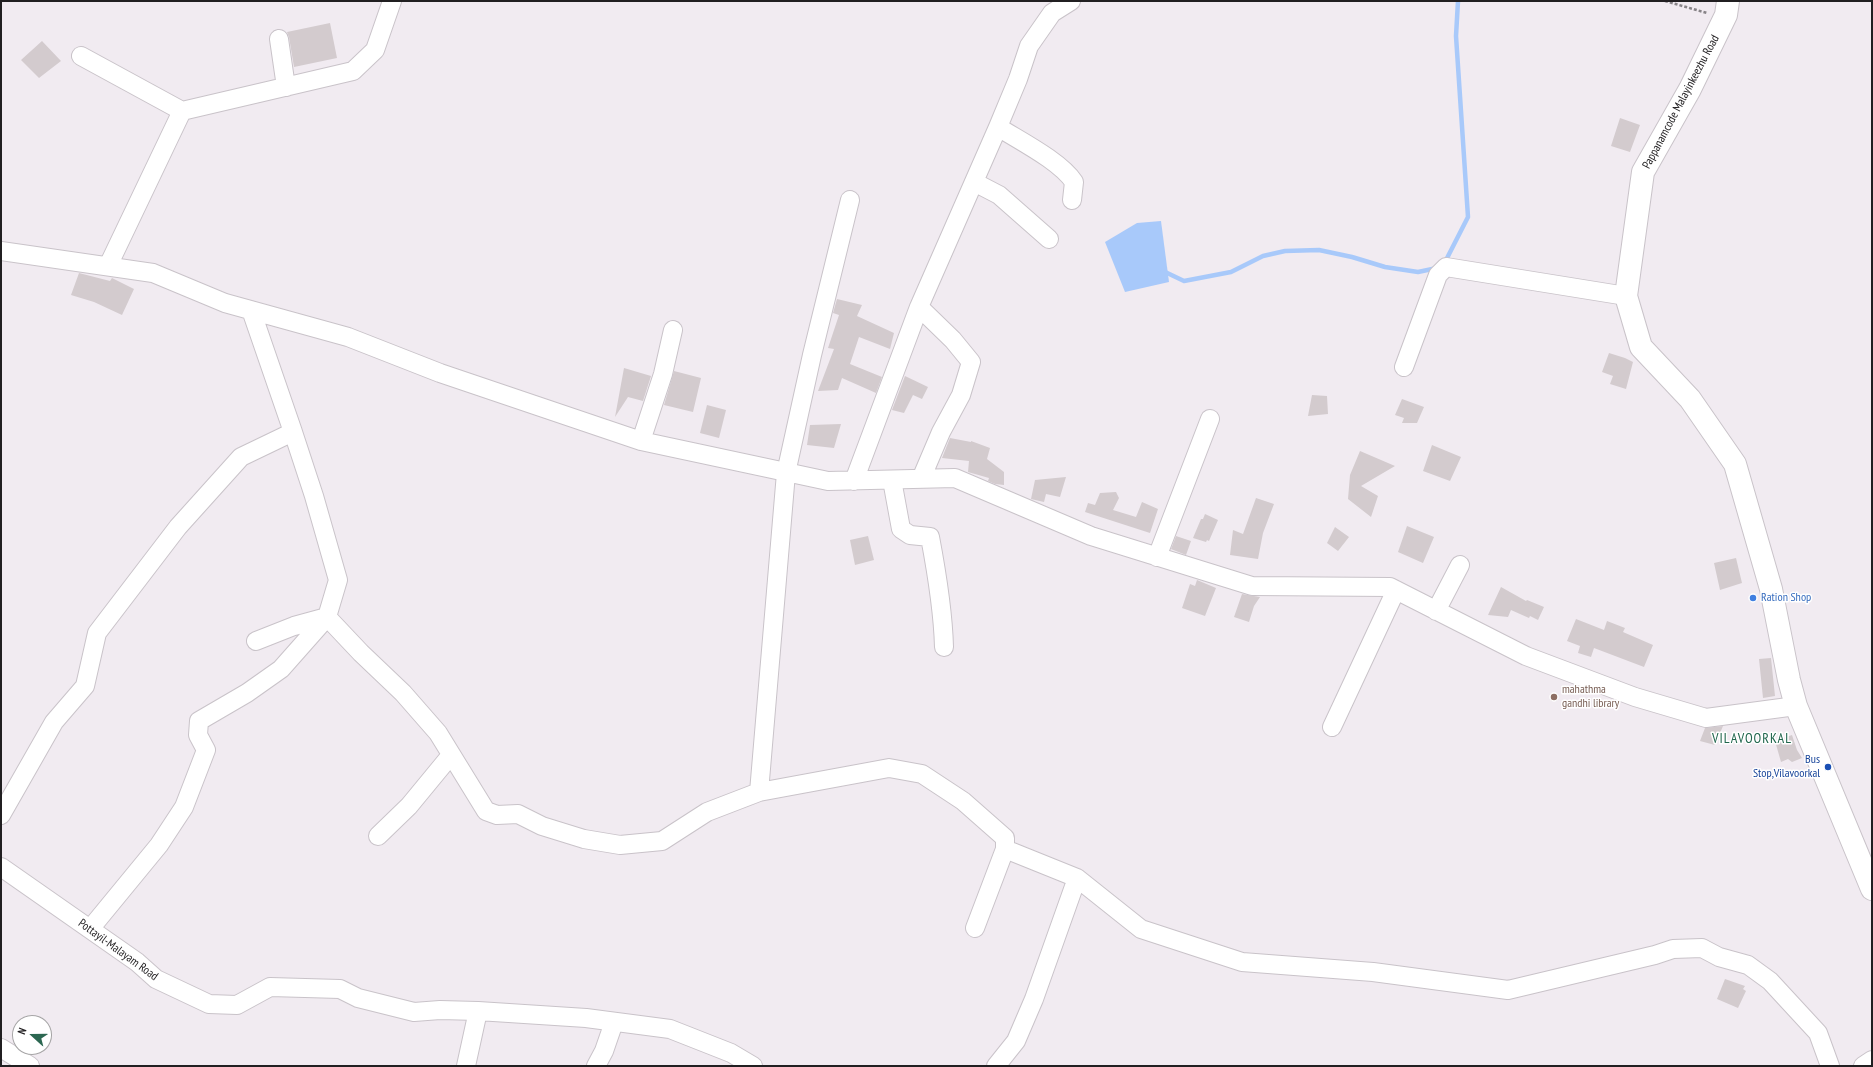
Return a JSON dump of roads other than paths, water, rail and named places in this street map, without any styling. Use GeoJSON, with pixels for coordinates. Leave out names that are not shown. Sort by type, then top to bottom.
{"type":"FeatureCollection","features":[{"type":"Feature","properties":{"kind":"main road","name":"Pappanamcode Malayinkeezhu Road"},"geometry":{"type":"LineString","coordinates":[[1727,10],[1690,89],[1643,172],[1626,296],[1641,347],[1690,400],[1735,464],[1771,589],[1788,680],[1796,706],[1867,862],[1872,890]]}},
{"type":"Feature","properties":{"kind":"street"},"geometry":{"type":"LineString","coordinates":[[82,56],[182,111],[353,71],[375,50],[392,1]]}},
{"type":"Feature","properties":{"kind":"street"},"geometry":{"type":"LineString","coordinates":[[854,481],[919,307],[998,127],[1018,79],[1029,46],[1052,13],[1071,1]]}},
{"type":"Feature","properties":{"kind":"street"},"geometry":{"type":"LineString","coordinates":[[279,39],[286,87]]}},
{"type":"Feature","properties":{"kind":"street"},"geometry":{"type":"LineString","coordinates":[[108,266],[182,111]]}},
{"type":"Feature","properties":{"kind":"street"},"geometry":{"type":"LineString","coordinates":[[998,127],[1069,174],[1074,182],[1072,200]]}},
{"type":"Feature","properties":{"kind":"street"},"geometry":{"type":"LineString","coordinates":[[974,182],[999,195],[1049,240]]}},
{"type":"Feature","properties":{"kind":"street"},"geometry":{"type":"LineString","coordinates":[[759,792],[786,473],[812,355],[850,200]]}},
{"type":"Feature","properties":{"kind":"street"},"geometry":{"type":"LineString","coordinates":[[1,251],[153,273],[225,303],[348,337],[440,374],[641,441],[828,481],[955,478],[1091,536],[1252,586],[1390,587],[1526,656],[1635,697],[1706,718],[1796,706]]}},
{"type":"Feature","properties":{"kind":"street"},"geometry":{"type":"LineString","coordinates":[[1404,366],[1438,275],[1446,267],[1626,296]]}},
{"type":"Feature","properties":{"kind":"street"},"geometry":{"type":"LineString","coordinates":[[919,307],[953,340],[971,362],[961,395],[941,432],[921,479]]}},
{"type":"Feature","properties":{"kind":"street"},"geometry":{"type":"LineString","coordinates":[[90,929],[159,845],[184,807],[206,750],[198,735],[198,721],[247,693],[281,669],[306,643],[327,617],[338,580],[314,496],[251,310]]}},
{"type":"Feature","properties":{"kind":"street"},"geometry":{"type":"LineString","coordinates":[[641,441],[663,374],[673,330]]}},
{"type":"Feature","properties":{"kind":"street"},"geometry":{"type":"LineString","coordinates":[[1157,557],[1210,419]]}},
{"type":"Feature","properties":{"kind":"street"},"geometry":{"type":"LineString","coordinates":[[1,815],[54,722],[85,686],[97,633],[178,527],[241,457],[293,432]]}},
{"type":"Feature","properties":{"kind":"street"},"geometry":{"type":"LineString","coordinates":[[892,480],[902,529],[910,535],[930,537],[943,618],[944,647]]}},
{"type":"Feature","properties":{"kind":"street"},"geometry":{"type":"LineString","coordinates":[[1436,611],[1460,565]]}},
{"type":"Feature","properties":{"kind":"street"},"geometry":{"type":"LineString","coordinates":[[1332,727],[1396,590]]}},
{"type":"Feature","properties":{"kind":"street"},"geometry":{"type":"LineString","coordinates":[[256,641],[294,626],[327,617]]}},
{"type":"Feature","properties":{"kind":"street"},"geometry":{"type":"LineString","coordinates":[[327,617],[361,653],[403,693],[438,733],[486,811],[497,815],[518,814],[542,826],[584,839],[620,845],[662,841],[707,812],[759,792],[889,768],[922,774],[963,801],[1005,838],[1005,849],[975,928]]}},
{"type":"Feature","properties":{"kind":"street"},"geometry":{"type":"LineString","coordinates":[[378,836],[409,806],[451,756]]}},
{"type":"Feature","properties":{"kind":"street"},"geometry":{"type":"LineString","coordinates":[[1005,849],[1077,878],[1141,928],[1242,962],[1373,972],[1508,990],[1655,955],[1673,949],[1702,948],[1719,957],[1748,965],[1770,981],[1818,1033],[1830,1066]]}},
{"type":"Feature","properties":{"kind":"street","name":"Pottayil-Malayam Road"},"geometry":{"type":"LineString","coordinates":[[1,867],[137,962],[156,979],[209,1004],[237,1005],[270,987],[340,989],[358,998],[414,1012],[440,1010],[478,1011],[586,1018],[670,1029],[731,1053],[753,1066]]}},
{"type":"Feature","properties":{"kind":"street"},"geometry":{"type":"LineString","coordinates":[[996,1066],[1016,1041],[1034,999],[1077,878]]}},
{"type":"Feature","properties":{"kind":"street"},"geometry":{"type":"LineString","coordinates":[[466,1066],[478,1011]]}},
{"type":"Feature","properties":{"kind":"street"},"geometry":{"type":"LineString","coordinates":[[596,1066],[604,1052],[614,1022]]}},
{"type":"Feature","properties":{"kind":"street"},"geometry":{"type":"LineString","coordinates":[[1,1048],[30,1066]]}},
{"type":"Feature","properties":{"kind":"street"},"geometry":{"type":"LineString","coordinates":[[1863,1066],[1872,1060]]}},
{"type":"Feature","properties":{"kind":"water"},"geometry":{"type":"Polygon","coordinates":[[[1161,221],[1169,282],[1125,292],[1105,242],[1137,223],[1161,221]]]}},
{"type":"Feature","properties":{"kind":"waterway"},"geometry":{"type":"LineString","coordinates":[[1444,264],[1468,217],[1456,36],[1458,1]]}},
{"type":"Feature","properties":{"kind":"waterway"},"geometry":{"type":"LineString","coordinates":[[1163,271],[1184,281],[1231,272],[1263,256],[1285,251],[1319,250],[1352,257],[1385,267],[1418,272],[1437,268]]}},
{"type":"Feature","properties":{"kind":"place","name":"Ration Shop"},"geometry":{"type":"Point","coordinates":[1753,598]}},
{"type":"Feature","properties":{"kind":"place","name":"mahathma gandhi library"},"geometry":{"type":"Point","coordinates":[1554,697]}},
{"type":"Feature","properties":{"kind":"place","name":"Bus Stop,Vilavoorkal"},"geometry":{"type":"Point","coordinates":[1828,767]}},
{"type":"Feature","properties":{"kind":"district","name":"VILAVOORKAL"},"geometry":{"type":"Point","coordinates":[1752,739]}}]}
